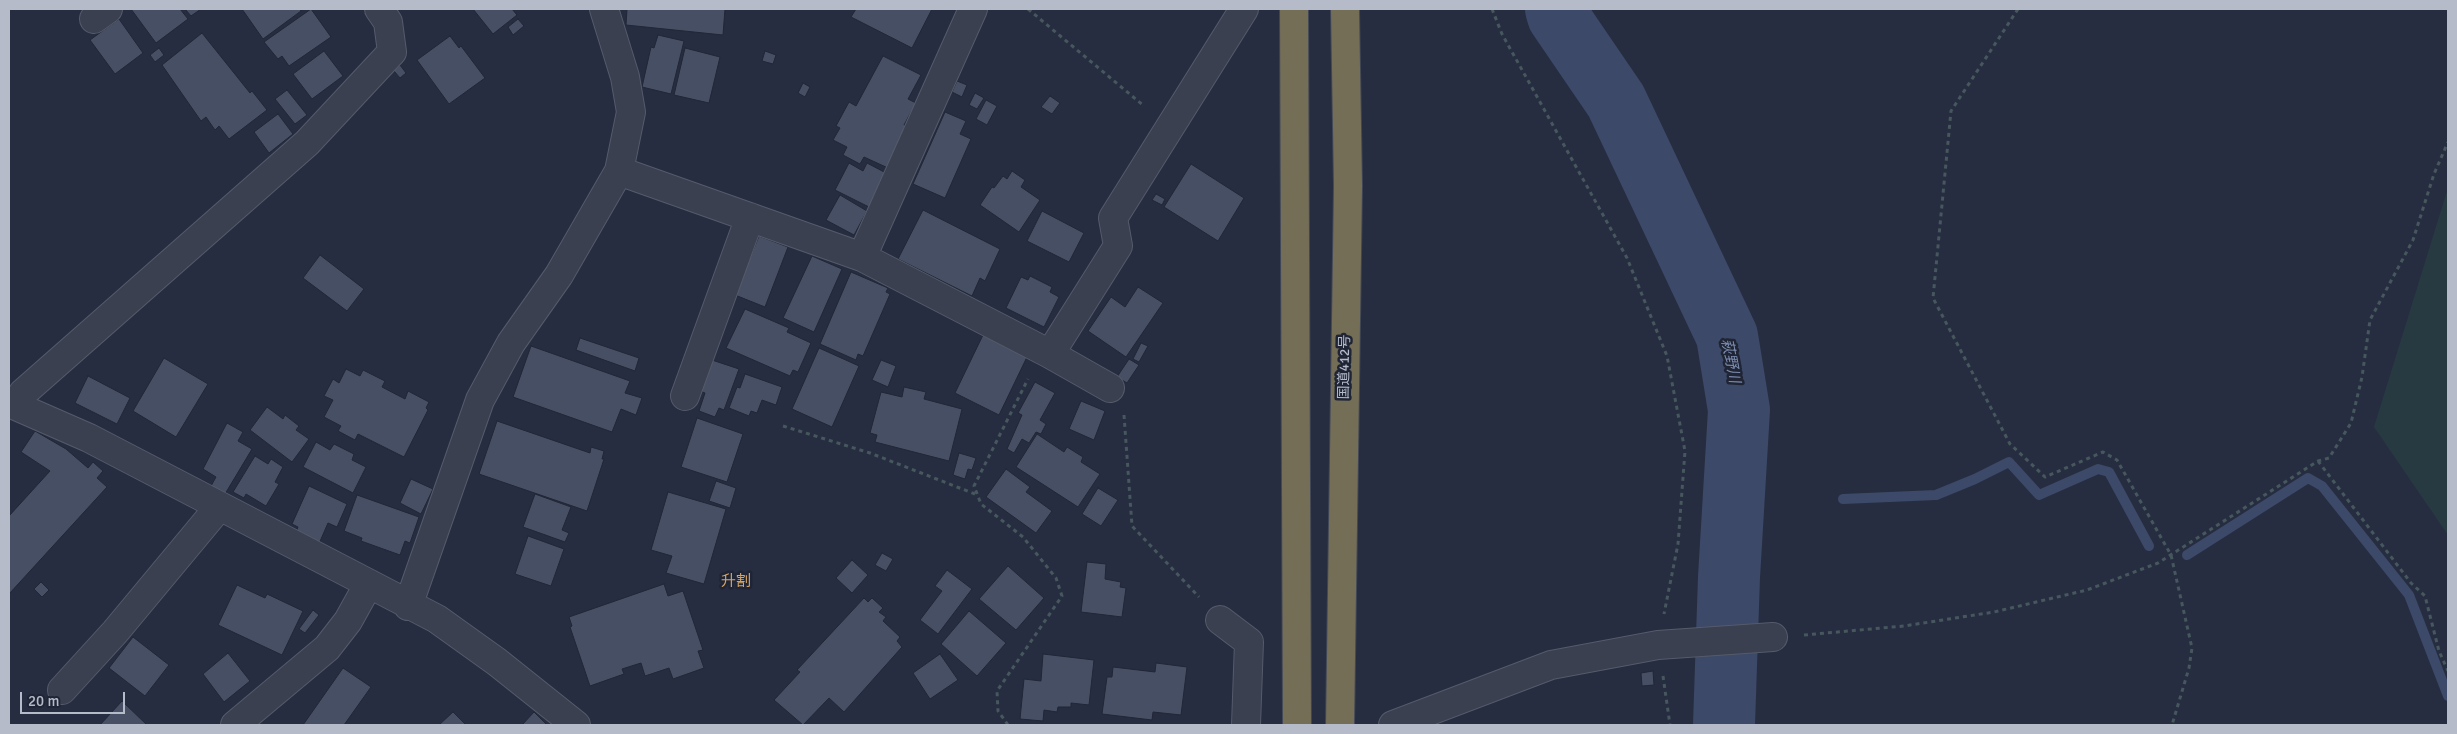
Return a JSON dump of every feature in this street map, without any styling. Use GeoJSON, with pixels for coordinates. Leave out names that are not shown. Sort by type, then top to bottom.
{"type":"FeatureCollection","features":[{"type":"Feature","properties":{"kind":"highway"},"geometry":{"type":"LineString","coordinates":[[1294,9],[1297,725]]}},
{"type":"Feature","properties":{"kind":"highway","name":"国道412号"},"geometry":{"type":"LineString","coordinates":[[1340,725],[1348,186],[1345,9]]}},
{"type":"Feature","properties":{"kind":"street"},"geometry":{"type":"LineString","coordinates":[[378,9],[388,22],[392,52],[307,143],[12,404],[89,438],[437,620],[474,646],[576,725]]}},
{"type":"Feature","properties":{"kind":"street"},"geometry":{"type":"LineString","coordinates":[[408,606],[480,400],[511,343],[559,275],[619,171],[631,112],[625,77],[604,9]]}},
{"type":"Feature","properties":{"kind":"street"},"geometry":{"type":"LineString","coordinates":[[862,257],[973,9]]}},
{"type":"Feature","properties":{"kind":"street"},"geometry":{"type":"LineString","coordinates":[[1046,352],[1118,246],[1113,218],[1244,9]]}},
{"type":"Feature","properties":{"kind":"street"},"geometry":{"type":"LineString","coordinates":[[619,171],[862,257],[1046,352],[1110,388]]}},
{"type":"Feature","properties":{"kind":"street"},"geometry":{"type":"LineString","coordinates":[[685,396],[750,217]]}},
{"type":"Feature","properties":{"kind":"street"},"geometry":{"type":"LineString","coordinates":[[62,690],[115,632],[219,507]]}},
{"type":"Feature","properties":{"kind":"street"},"geometry":{"type":"LineString","coordinates":[[235,725],[327,648],[348,621],[368,585]]}},
{"type":"Feature","properties":{"kind":"street"},"geometry":{"type":"LineString","coordinates":[[1220,620],[1249,642],[1246,725]]}},
{"type":"Feature","properties":{"kind":"street"},"geometry":{"type":"LineString","coordinates":[[1393,725],[1551,665],[1658,645],[1773,637]]}},
{"type":"Feature","properties":{"kind":"path"},"geometry":{"type":"LineString","coordinates":[[1028,9],[1169,127]]}},
{"type":"Feature","properties":{"kind":"path"},"geometry":{"type":"LineString","coordinates":[[1492,9],[1502,34],[1627,258],[1667,356],[1686,451],[1678,544],[1658,645],[1670,725]]}},
{"type":"Feature","properties":{"kind":"path"},"geometry":{"type":"LineString","coordinates":[[2018,9],[1952,112],[1933,298],[2010,444],[2045,477],[2103,452],[2117,460],[2171,555],[2192,648],[2189,668],[2172,725]]}},
{"type":"Feature","properties":{"kind":"path"},"geometry":{"type":"LineString","coordinates":[[1773,637],[1904,626],[1994,612],[2087,590],[2158,563],[2318,461],[2329,458],[2351,423],[2362,377],[2370,320],[2413,240],[2434,174],[2448,142]]}},
{"type":"Feature","properties":{"kind":"path"},"geometry":{"type":"LineString","coordinates":[[1008,725],[998,711],[998,691],[1062,596],[1056,578],[1023,537],[981,504],[974,486],[1046,352]]}},
{"type":"Feature","properties":{"kind":"path"},"geometry":{"type":"LineString","coordinates":[[1110,388],[1123,402],[1132,526],[1220,620]]}},
{"type":"Feature","properties":{"kind":"path"},"geometry":{"type":"LineString","coordinates":[[783,426],[870,453],[976,494]]}},
{"type":"Feature","properties":{"kind":"path"},"geometry":{"type":"LineString","coordinates":[[2318,461],[2411,583],[2425,596],[2439,651],[2448,671]]}},
{"type":"Feature","properties":{"kind":"shaded area"},"geometry":{"type":"Polygon","coordinates":[[[2448,188],[2448,535],[2374,427],[2448,188]]]}},
{"type":"Feature","properties":{"kind":"building"},"geometry":{"type":"Polygon","coordinates":[[[131,9],[180,9],[188,19],[156,43],[131,9]]]}},
{"type":"Feature","properties":{"kind":"building"},"geometry":{"type":"Polygon","coordinates":[[[185,9],[201,9],[191,16],[185,9]]]}},
{"type":"Feature","properties":{"kind":"building"},"geometry":{"type":"Polygon","coordinates":[[[242,9],[300,9],[301,11],[263,39],[242,9]]]}},
{"type":"Feature","properties":{"kind":"building"},"geometry":{"type":"Polygon","coordinates":[[[311,9],[331,37],[289,66],[282,56],[278,59],[264,42],[311,9]]]}},
{"type":"Feature","properties":{"kind":"building"},"geometry":{"type":"Polygon","coordinates":[[[473,9],[512,9],[517,15],[493,34],[473,9]]]}},
{"type":"Feature","properties":{"kind":"building"},"geometry":{"type":"Polygon","coordinates":[[[627,9],[725,9],[723,35],[626,25],[627,9]]]}},
{"type":"Feature","properties":{"kind":"building"},"geometry":{"type":"Polygon","coordinates":[[[856,9],[932,9],[912,48],[851,17],[856,9]]]}},
{"type":"Feature","properties":{"kind":"building"},"geometry":{"type":"Polygon","coordinates":[[[119,19],[143,53],[115,74],[90,40],[119,19]]]}},
{"type":"Feature","properties":{"kind":"building"},"geometry":{"type":"Polygon","coordinates":[[[518,19],[524,26],[513,35],[508,27],[518,19]]]}},
{"type":"Feature","properties":{"kind":"building"},"geometry":{"type":"Polygon","coordinates":[[[202,33],[250,93],[252,91],[267,110],[229,139],[219,126],[215,130],[206,117],[201,121],[162,65],[202,33]]]}},
{"type":"Feature","properties":{"kind":"building"},"geometry":{"type":"Polygon","coordinates":[[[658,35],[684,41],[671,94],[642,87],[651,47],[654,48],[658,35]]]}},
{"type":"Feature","properties":{"kind":"building"},"geometry":{"type":"Polygon","coordinates":[[[450,36],[459,48],[461,46],[485,78],[449,104],[417,60],[450,36]]]}},
{"type":"Feature","properties":{"kind":"building"},"geometry":{"type":"Polygon","coordinates":[[[159,48],[164,55],[155,62],[150,55],[159,48]]]}},
{"type":"Feature","properties":{"kind":"building"},"geometry":{"type":"Polygon","coordinates":[[[685,48],[720,57],[709,103],[674,95],[685,48]]]}},
{"type":"Feature","properties":{"kind":"building"},"geometry":{"type":"Polygon","coordinates":[[[324,51],[343,76],[312,99],[293,74],[324,51]]]}},
{"type":"Feature","properties":{"kind":"building"},"geometry":{"type":"Polygon","coordinates":[[[765,51],[776,55],[773,64],[762,61],[765,51]]]}},
{"type":"Feature","properties":{"kind":"building"},"geometry":{"type":"Polygon","coordinates":[[[883,56],[921,75],[908,99],[916,103],[904,125],[907,126],[888,168],[864,157],[860,164],[843,155],[847,147],[833,140],[840,128],[836,126],[849,102],[856,106],[883,56]]]}},
{"type":"Feature","properties":{"kind":"building"},"geometry":{"type":"Polygon","coordinates":[[[400,65],[406,73],[400,78],[394,71],[400,65]]]}},
{"type":"Feature","properties":{"kind":"building"},"geometry":{"type":"Polygon","coordinates":[[[957,81],[967,85],[962,97],[952,92],[957,81]]]}},
{"type":"Feature","properties":{"kind":"building"},"geometry":{"type":"Polygon","coordinates":[[[803,83],[810,87],[805,97],[798,93],[803,83]]]}},
{"type":"Feature","properties":{"kind":"building"},"geometry":{"type":"Polygon","coordinates":[[[287,90],[307,115],[295,124],[275,99],[287,90]]]}},
{"type":"Feature","properties":{"kind":"building"},"geometry":{"type":"Polygon","coordinates":[[[975,93],[984,98],[977,109],[969,105],[975,93]]]}},
{"type":"Feature","properties":{"kind":"building"},"geometry":{"type":"Polygon","coordinates":[[[1050,96],[1060,103],[1052,114],[1041,107],[1050,96]]]}},
{"type":"Feature","properties":{"kind":"building"},"geometry":{"type":"Polygon","coordinates":[[[986,100],[997,106],[987,125],[976,119],[986,100]]]}},
{"type":"Feature","properties":{"kind":"building"},"geometry":{"type":"Polygon","coordinates":[[[945,112],[966,121],[960,134],[971,139],[945,198],[913,184],[945,112]]]}},
{"type":"Feature","properties":{"kind":"building"},"geometry":{"type":"Polygon","coordinates":[[[278,114],[293,134],[269,153],[254,132],[278,114]]]}},
{"type":"Feature","properties":{"kind":"building"},"geometry":{"type":"Polygon","coordinates":[[[849,163],[863,171],[867,163],[886,173],[869,207],[835,190],[849,163]]]}},
{"type":"Feature","properties":{"kind":"building"},"geometry":{"type":"Polygon","coordinates":[[[1191,164],[1244,198],[1218,241],[1164,207],[1191,164]]]}},
{"type":"Feature","properties":{"kind":"building"},"geometry":{"type":"Polygon","coordinates":[[[1012,171],[1025,180],[1021,187],[1040,200],[1019,232],[980,205],[992,187],[994,188],[1003,176],[1007,179],[1012,171]]]}},
{"type":"Feature","properties":{"kind":"building"},"geometry":{"type":"Polygon","coordinates":[[[1156,194],[1165,199],[1162,205],[1152,200],[1156,194]]]}},
{"type":"Feature","properties":{"kind":"building"},"geometry":{"type":"Polygon","coordinates":[[[840,195],[867,211],[854,235],[826,220],[840,195]]]}},
{"type":"Feature","properties":{"kind":"building"},"geometry":{"type":"Polygon","coordinates":[[[923,210],[1000,249],[985,281],[980,278],[972,296],[898,259],[923,210]]]}},
{"type":"Feature","properties":{"kind":"building"},"geometry":{"type":"Polygon","coordinates":[[[1042,211],[1084,233],[1069,262],[1027,241],[1042,211]]]}},
{"type":"Feature","properties":{"kind":"building"},"geometry":{"type":"Polygon","coordinates":[[[759,236],[788,247],[765,307],[735,295],[759,236]]]}},
{"type":"Feature","properties":{"kind":"building"},"geometry":{"type":"Polygon","coordinates":[[[320,255],[364,289],[347,311],[303,278],[320,255]]]}},
{"type":"Feature","properties":{"kind":"building"},"geometry":{"type":"Polygon","coordinates":[[[812,256],[842,269],[814,332],[783,318],[812,256]]]}},
{"type":"Feature","properties":{"kind":"building"},"geometry":{"type":"Polygon","coordinates":[[[851,272],[888,288],[886,292],[890,294],[863,356],[858,354],[856,360],[820,344],[851,272]]]}},
{"type":"Feature","properties":{"kind":"building"},"geometry":{"type":"Polygon","coordinates":[[[1030,276],[1052,287],[1050,292],[1059,297],[1044,327],[1006,308],[1021,277],[1028,280],[1030,276]]]}},
{"type":"Feature","properties":{"kind":"building"},"geometry":{"type":"Polygon","coordinates":[[[1138,287],[1163,303],[1126,357],[1088,331],[1111,297],[1125,307],[1138,287]]]}},
{"type":"Feature","properties":{"kind":"building"},"geometry":{"type":"Polygon","coordinates":[[[745,309],[789,328],[787,332],[811,343],[798,372],[793,370],[790,376],[726,348],[745,309]]]}},
{"type":"Feature","properties":{"kind":"building"},"geometry":{"type":"Polygon","coordinates":[[[983,335],[1027,357],[999,415],[955,393],[983,335]]]}},
{"type":"Feature","properties":{"kind":"building"},"geometry":{"type":"Polygon","coordinates":[[[580,338],[639,358],[635,371],[576,350],[580,338]]]}},
{"type":"Feature","properties":{"kind":"building"},"geometry":{"type":"Polygon","coordinates":[[[1141,343],[1148,346],[1139,362],[1133,359],[1141,343]]]}},
{"type":"Feature","properties":{"kind":"building"},"geometry":{"type":"Polygon","coordinates":[[[531,346],[630,381],[625,393],[642,398],[636,415],[621,409],[612,432],[513,397],[531,346]]]}},
{"type":"Feature","properties":{"kind":"building"},"geometry":{"type":"Polygon","coordinates":[[[819,348],[859,366],[832,427],[792,409],[819,348]]]}},
{"type":"Feature","properties":{"kind":"building"},"geometry":{"type":"Polygon","coordinates":[[[164,358],[208,384],[176,437],[133,411],[164,358]]]}},
{"type":"Feature","properties":{"kind":"building"},"geometry":{"type":"Polygon","coordinates":[[[1129,359],[1139,365],[1127,383],[1117,377],[1129,359]]]}},
{"type":"Feature","properties":{"kind":"building"},"geometry":{"type":"Polygon","coordinates":[[[712,360],[739,369],[724,410],[719,408],[715,417],[699,411],[705,393],[700,391],[712,360]]]}},
{"type":"Feature","properties":{"kind":"building"},"geometry":{"type":"Polygon","coordinates":[[[881,360],[896,366],[888,387],[872,380],[881,360]]]}},
{"type":"Feature","properties":{"kind":"building"},"geometry":{"type":"Polygon","coordinates":[[[346,369],[360,376],[363,370],[385,381],[382,387],[405,399],[408,391],[429,402],[426,408],[428,410],[404,457],[358,434],[355,440],[338,431],[341,426],[324,417],[333,400],[324,396],[333,379],[339,383],[346,369]]]}},
{"type":"Feature","properties":{"kind":"building"},"geometry":{"type":"Polygon","coordinates":[[[745,374],[782,387],[776,405],[762,400],[757,413],[751,411],[749,416],[729,408],[737,387],[740,388],[745,374]]]}},
{"type":"Feature","properties":{"kind":"building"},"geometry":{"type":"Polygon","coordinates":[[[88,376],[130,398],[117,424],[75,403],[88,376]]]}},
{"type":"Feature","properties":{"kind":"building"},"geometry":{"type":"Polygon","coordinates":[[[1035,382],[1055,393],[1040,420],[1046,424],[1041,434],[1036,432],[1029,443],[1022,439],[1014,453],[1007,449],[1022,415],[1018,413],[1035,382]]]}},
{"type":"Feature","properties":{"kind":"building"},"geometry":{"type":"Polygon","coordinates":[[[904,387],[926,392],[924,399],[962,409],[949,461],[875,442],[877,435],[870,433],[881,392],[902,397],[904,387]]]}},
{"type":"Feature","properties":{"kind":"building"},"geometry":{"type":"Polygon","coordinates":[[[1081,401],[1105,411],[1094,440],[1069,429],[1081,401]]]}},
{"type":"Feature","properties":{"kind":"building"},"geometry":{"type":"Polygon","coordinates":[[[267,407],[283,419],[285,415],[299,426],[296,430],[309,439],[292,462],[250,430],[267,407]]]}},
{"type":"Feature","properties":{"kind":"building"},"geometry":{"type":"Polygon","coordinates":[[[697,418],[743,434],[727,482],[681,467],[697,418]]]}},
{"type":"Feature","properties":{"kind":"building"},"geometry":{"type":"Polygon","coordinates":[[[497,421],[590,453],[591,447],[604,451],[602,459],[604,459],[587,511],[479,474],[497,421]]]}},
{"type":"Feature","properties":{"kind":"building"},"geometry":{"type":"Polygon","coordinates":[[[227,423],[243,432],[238,441],[252,449],[225,494],[211,486],[216,477],[203,469],[227,423]]]}},
{"type":"Feature","properties":{"kind":"building"},"geometry":{"type":"Polygon","coordinates":[[[35,431],[66,449],[88,468],[93,462],[103,471],[97,478],[107,487],[9,594],[9,516],[50,471],[21,452],[35,431]]]}},
{"type":"Feature","properties":{"kind":"building"},"geometry":{"type":"Polygon","coordinates":[[[1037,434],[1064,452],[1067,447],[1083,457],[1081,462],[1100,474],[1078,507],[1016,467],[1037,434]]]}},
{"type":"Feature","properties":{"kind":"building"},"geometry":{"type":"Polygon","coordinates":[[[316,442],[330,450],[334,444],[354,454],[352,460],[366,467],[353,493],[303,467],[316,442]]]}},
{"type":"Feature","properties":{"kind":"building"},"geometry":{"type":"Polygon","coordinates":[[[959,453],[976,458],[972,470],[968,469],[965,479],[953,475],[959,453]]]}},
{"type":"Feature","properties":{"kind":"building"},"geometry":{"type":"Polygon","coordinates":[[[255,456],[268,464],[271,459],[283,467],[275,482],[279,484],[266,506],[246,494],[244,498],[233,492],[255,456]]]}},
{"type":"Feature","properties":{"kind":"building"},"geometry":{"type":"Polygon","coordinates":[[[1006,469],[1030,487],[1026,492],[1052,511],[1036,533],[986,497],[1006,469]]]}},
{"type":"Feature","properties":{"kind":"building"},"geometry":{"type":"Polygon","coordinates":[[[411,479],[433,489],[421,514],[400,503],[411,479]]]}},
{"type":"Feature","properties":{"kind":"building"},"geometry":{"type":"Polygon","coordinates":[[[716,481],[736,488],[730,508],[709,501],[716,481]]]}},
{"type":"Feature","properties":{"kind":"building"},"geometry":{"type":"Polygon","coordinates":[[[309,486],[347,504],[337,527],[328,523],[318,546],[296,532],[298,527],[292,524],[309,486]]]}},
{"type":"Feature","properties":{"kind":"building"},"geometry":{"type":"Polygon","coordinates":[[[1098,488],[1118,500],[1101,526],[1082,514],[1098,488]]]}},
{"type":"Feature","properties":{"kind":"building"},"geometry":{"type":"Polygon","coordinates":[[[668,492],[726,509],[704,584],[666,573],[672,556],[651,550],[668,492]]]}},
{"type":"Feature","properties":{"kind":"building"},"geometry":{"type":"Polygon","coordinates":[[[535,494],[571,507],[562,530],[569,533],[565,542],[523,527],[535,494]]]}},
{"type":"Feature","properties":{"kind":"building"},"geometry":{"type":"Polygon","coordinates":[[[357,495],[419,517],[410,543],[405,541],[400,555],[361,541],[362,538],[344,531],[357,495]]]}},
{"type":"Feature","properties":{"kind":"building"},"geometry":{"type":"Polygon","coordinates":[[[528,536],[564,549],[551,586],[515,574],[528,536]]]}},
{"type":"Feature","properties":{"kind":"building"},"geometry":{"type":"Polygon","coordinates":[[[882,553],[893,559],[886,571],[875,565],[882,553]]]}},
{"type":"Feature","properties":{"kind":"building"},"geometry":{"type":"Polygon","coordinates":[[[852,560],[868,575],[852,593],[836,578],[852,560]]]}},
{"type":"Feature","properties":{"kind":"building"},"geometry":{"type":"Polygon","coordinates":[[[1087,562],[1106,564],[1105,579],[1121,582],[1120,587],[1126,588],[1122,617],[1081,612],[1087,562]]]}},
{"type":"Feature","properties":{"kind":"building"},"geometry":{"type":"Polygon","coordinates":[[[1008,566],[1044,598],[1016,630],[979,599],[1008,566]]]}},
{"type":"Feature","properties":{"kind":"building"},"geometry":{"type":"Polygon","coordinates":[[[947,570],[972,589],[938,634],[920,620],[942,591],[935,586],[947,570]]]}},
{"type":"Feature","properties":{"kind":"building"},"geometry":{"type":"Polygon","coordinates":[[[41,582],[49,590],[42,597],[34,589],[41,582]]]}},
{"type":"Feature","properties":{"kind":"building"},"geometry":{"type":"Polygon","coordinates":[[[664,584],[668,596],[683,591],[703,650],[698,651],[704,668],[673,679],[669,668],[645,676],[641,663],[622,669],[624,674],[590,686],[570,627],[572,626],[569,617],[664,584]]]}},
{"type":"Feature","properties":{"kind":"building"},"geometry":{"type":"Polygon","coordinates":[[[237,585],[265,598],[267,594],[303,611],[282,655],[218,625],[237,585]]]}},
{"type":"Feature","properties":{"kind":"building"},"geometry":{"type":"Polygon","coordinates":[[[864,598],[868,602],[872,598],[883,608],[879,612],[886,617],[883,621],[900,637],[897,641],[902,647],[844,712],[829,698],[803,725],[774,700],[800,672],[797,670],[864,598]]]}},
{"type":"Feature","properties":{"kind":"building"},"geometry":{"type":"Polygon","coordinates":[[[313,610],[319,615],[305,633],[299,629],[313,610]]]}},
{"type":"Feature","properties":{"kind":"building"},"geometry":{"type":"Polygon","coordinates":[[[969,611],[1006,643],[977,676],[941,644],[969,611]]]}},
{"type":"Feature","properties":{"kind":"building"},"geometry":{"type":"Polygon","coordinates":[[[133,637],[169,665],[145,696],[109,668],[133,637]]]}},
{"type":"Feature","properties":{"kind":"building"},"geometry":{"type":"Polygon","coordinates":[[[228,653],[250,681],[224,702],[203,674],[228,653]]]}},
{"type":"Feature","properties":{"kind":"building"},"geometry":{"type":"Polygon","coordinates":[[[940,654],[958,680],[930,699],[913,673],[940,654]]]}},
{"type":"Feature","properties":{"kind":"building"},"geometry":{"type":"Polygon","coordinates":[[[1043,654],[1094,660],[1089,705],[1071,703],[1071,707],[1058,707],[1057,712],[1044,710],[1043,721],[1020,719],[1024,679],[1041,681],[1043,654]]]}},
{"type":"Feature","properties":{"kind":"building"},"geometry":{"type":"Polygon","coordinates":[[[1156,663],[1187,667],[1181,715],[1153,712],[1152,720],[1102,714],[1107,677],[1112,677],[1113,667],[1155,672],[1156,663]]]}},
{"type":"Feature","properties":{"kind":"building"},"geometry":{"type":"Polygon","coordinates":[[[343,668],[371,687],[344,725],[303,725],[343,668]]]}},
{"type":"Feature","properties":{"kind":"building"},"geometry":{"type":"Polygon","coordinates":[[[1653,671],[1654,685],[1642,686],[1641,673],[1653,671]]]}},
{"type":"Feature","properties":{"kind":"building"},"geometry":{"type":"Polygon","coordinates":[[[122,701],[147,725],[100,725],[122,701]]]}},
{"type":"Feature","properties":{"kind":"building"},"geometry":{"type":"Polygon","coordinates":[[[453,712],[466,725],[439,725],[453,712]]]}},
{"type":"Feature","properties":{"kind":"building"},"geometry":{"type":"Polygon","coordinates":[[[534,712],[547,725],[522,725],[534,712]]]}},
{"type":"Feature","properties":{"kind":"waterway","name":"萩野川"},"geometry":{"type":"LineString","coordinates":[[1556,9],[1558,16],[1616,101],[1727,336],[1739,410],[1729,577],[1724,725]]}},
{"type":"Feature","properties":{"kind":"waterway"},"geometry":{"type":"LineString","coordinates":[[1843,499],[1936,495],[2009,462],[2039,495],[2098,469],[2109,472],[2149,546]]}},
{"type":"Feature","properties":{"kind":"waterway"},"geometry":{"type":"LineString","coordinates":[[2187,555],[2308,478],[2322,486],[2409,595],[2448,696]]}},
{"type":"Feature","properties":{"kind":"district","name":"升割"},"geometry":{"type":"Point","coordinates":[736,582]}}]}
